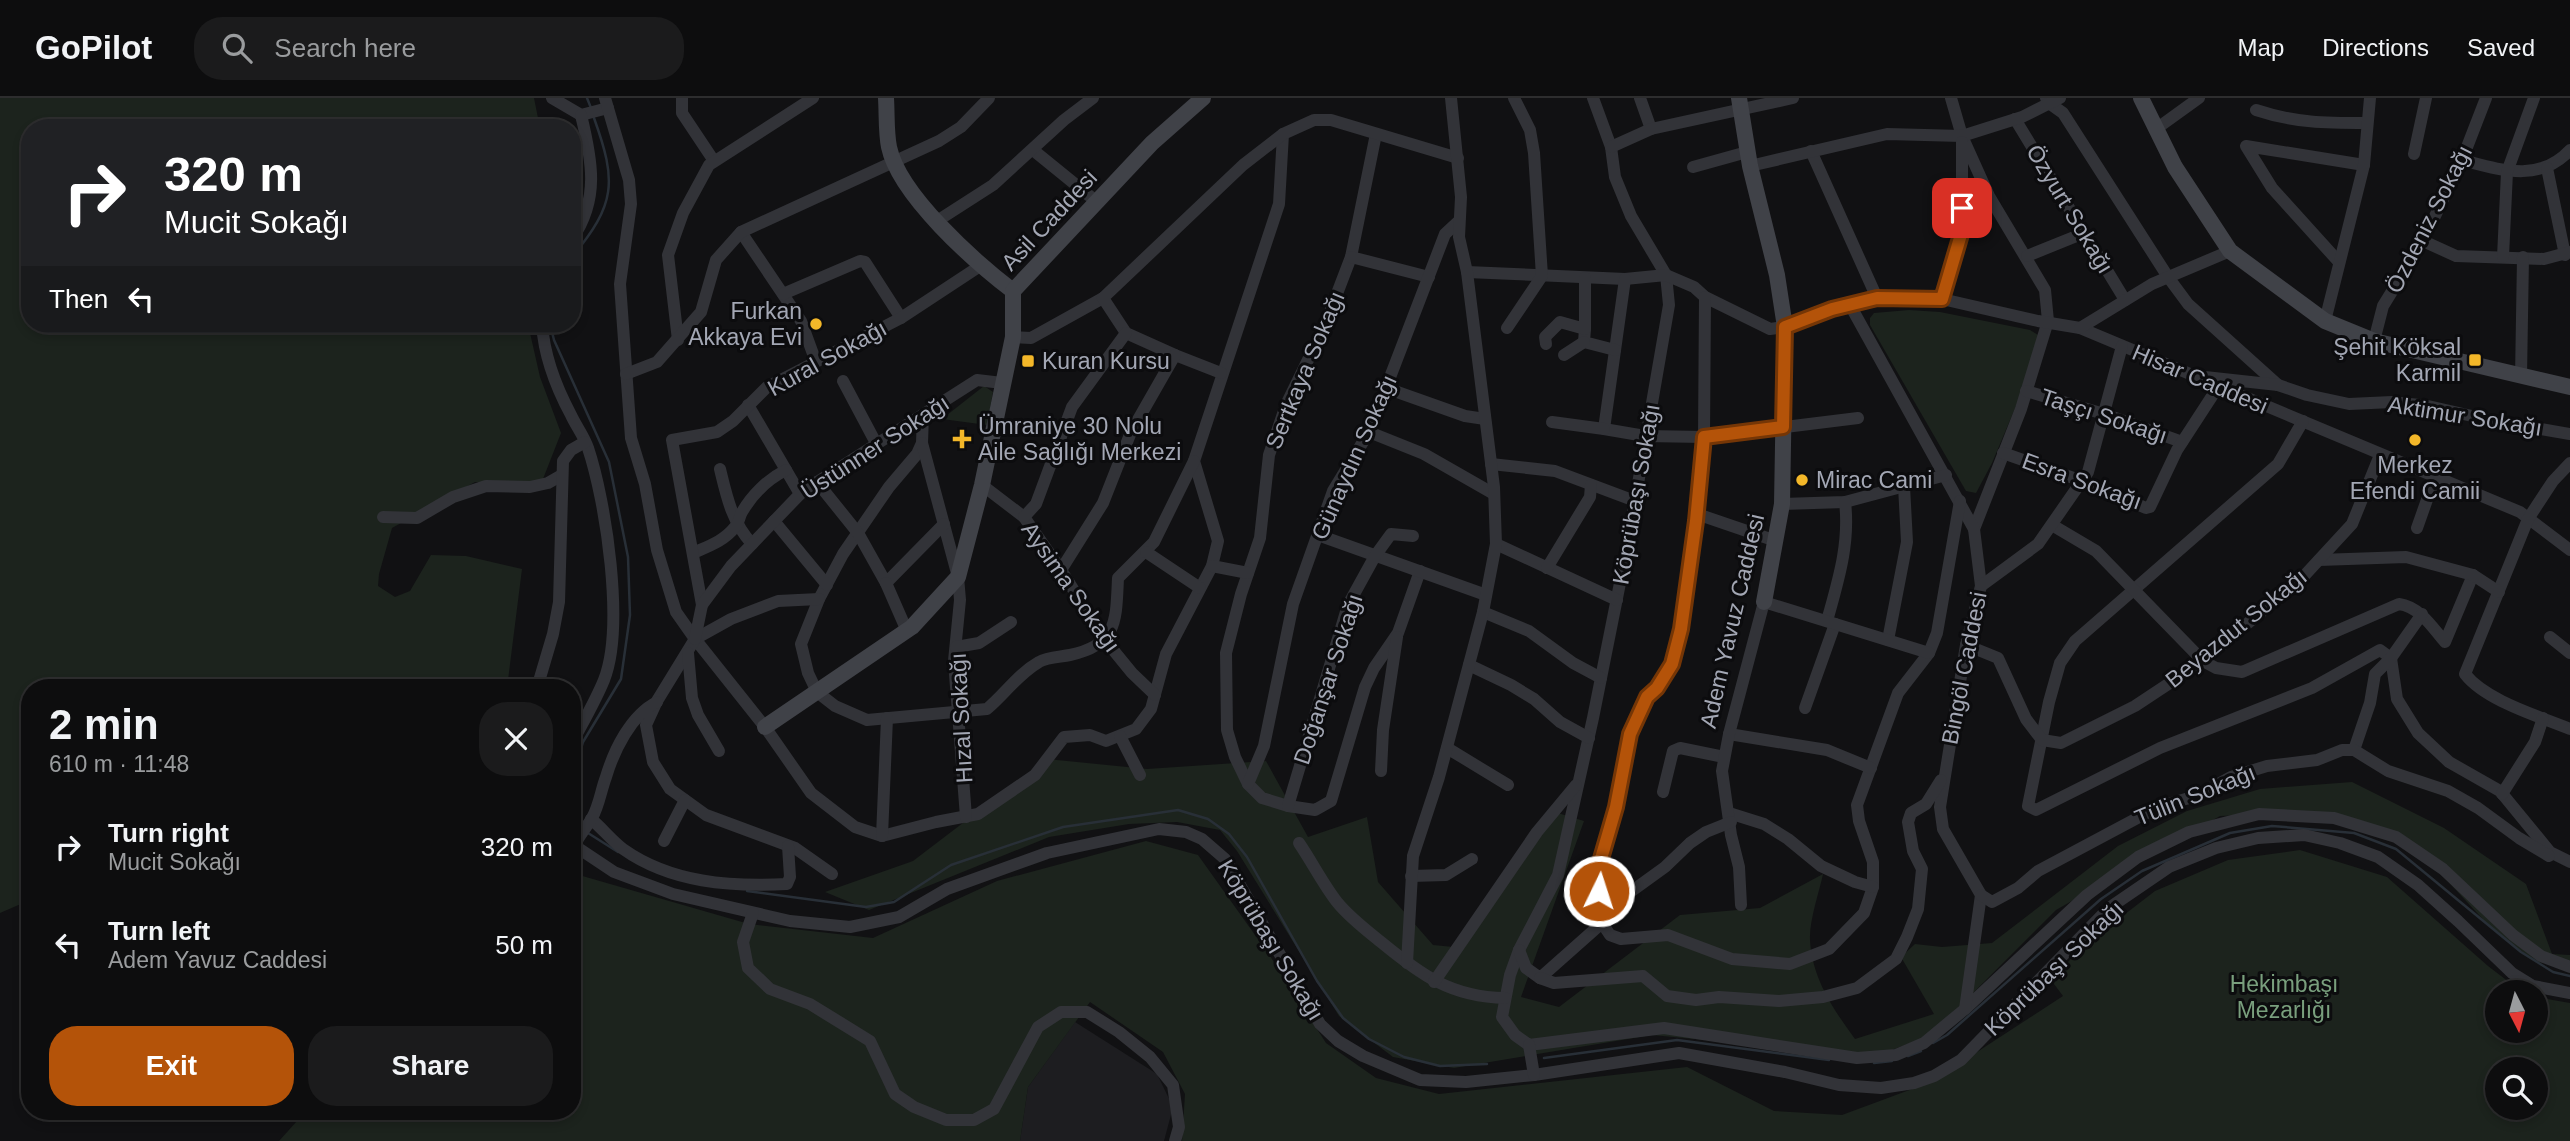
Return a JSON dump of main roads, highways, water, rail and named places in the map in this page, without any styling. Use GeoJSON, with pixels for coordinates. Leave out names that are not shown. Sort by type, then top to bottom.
{"type":"FeatureCollection","features":[{"type":"Feature","properties":{"kind":"waterway"},"geometry":{"type":"LineString","coordinates":[[587,98],[591,108]]}},
{"type":"Feature","properties":{"kind":"waterway"},"geometry":{"type":"LineString","coordinates":[[581,246],[597,222],[608,192],[606,159],[594,118]]}},
{"type":"Feature","properties":{"kind":"waterway"},"geometry":{"type":"LineString","coordinates":[[552,333],[609,462],[628,557],[630,615],[621,679],[581,749]]}},
{"type":"Feature","properties":{"kind":"waterway"},"geometry":{"type":"LineString","coordinates":[[747,891],[866,907],[894,902],[951,865],[1063,827],[1178,810],[1208,819],[1229,834],[1247,857],[1317,981],[1343,1018],[1369,1039],[1404,1057],[1440,1066],[1487,1064]]}},
{"type":"Feature","properties":{"kind":"waterway"},"geometry":{"type":"LineString","coordinates":[[1933,1043],[1947,1035],[2101,899],[2142,871],[2230,833],[2272,826],[2354,833],[2396,849],[2521,952],[2553,972],[2570,976]]}},
{"type":"Feature","properties":{"kind":"waterway"},"geometry":{"type":"LineString","coordinates":[[588,833],[618,852]]}},
{"type":"Feature","properties":{"kind":"waterway"},"geometry":{"type":"LineString","coordinates":[[1544,1058],[1677,1040],[1829,1060]]}},
{"type":"Feature","properties":{"kind":"waterway"},"geometry":{"type":"LineString","coordinates":[[1908,1056],[1921,1051]]}},
{"type":"Feature","properties":{"kind":"waterway"},"geometry":{"type":"LineString","coordinates":[[1874,1063],[1892,1061]]}},
{"type":"Feature","properties":{"kind":"place","name":"Furkan Akkaya Evi"},"geometry":{"type":"Point","coordinates":[816,324]}},
{"type":"Feature","properties":{"kind":"place","name":"Şehit Köksal Karmil"},"geometry":{"type":"Point","coordinates":[2475,360]}},
{"type":"Feature","properties":{"kind":"place","name":"Kuran Kursu"},"geometry":{"type":"Point","coordinates":[1028,361]}},
{"type":"Feature","properties":{"kind":"place","name":"Ümraniye 30 Nolu Aile Sağlığı Merkezi"},"geometry":{"type":"Point","coordinates":[962,439]}},
{"type":"Feature","properties":{"kind":"place","name":"Merkez Efendi Camii"},"geometry":{"type":"Point","coordinates":[2415,440]}},
{"type":"Feature","properties":{"kind":"place","name":"Mirac Cami"},"geometry":{"type":"Point","coordinates":[1802,480]}},
{"type":"Feature","properties":{"kind":"park label","name":"Hekimbaşı Mezarlığı"},"geometry":{"type":"Point","coordinates":[2284,997]}}]}
